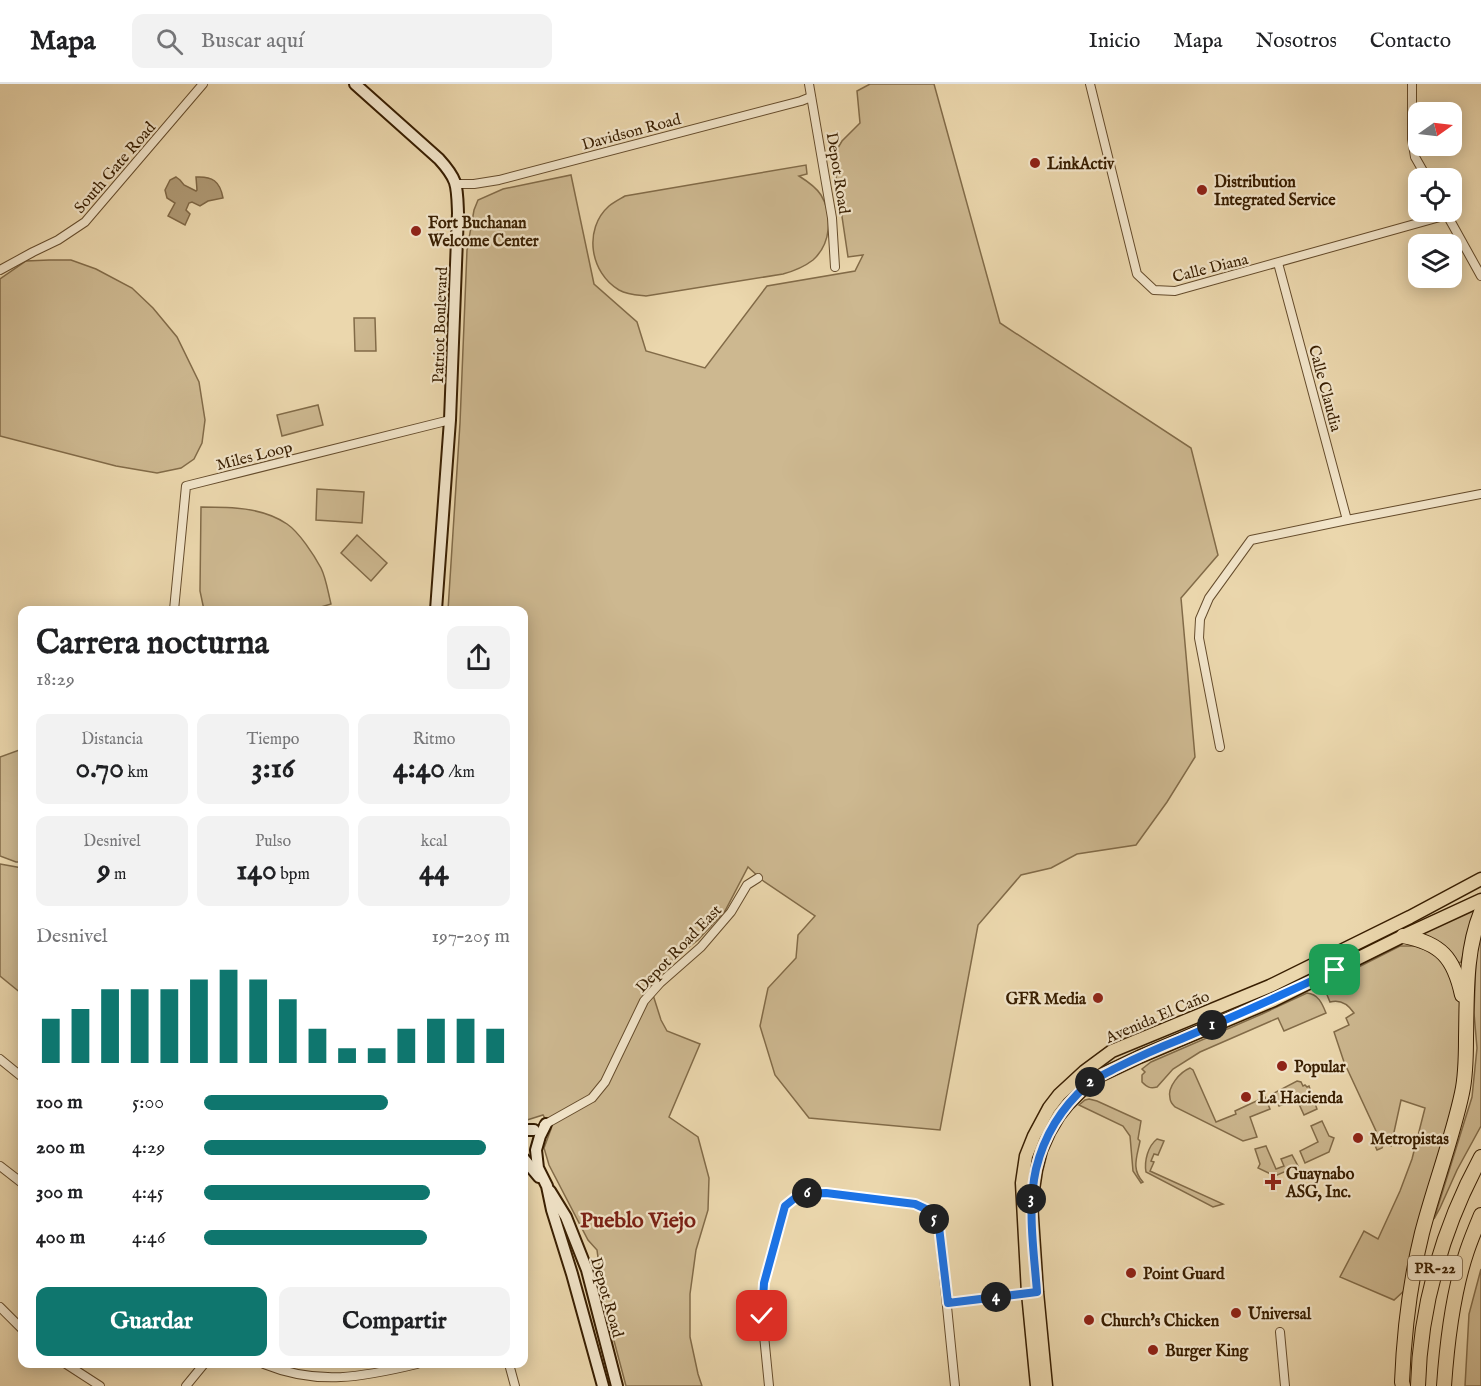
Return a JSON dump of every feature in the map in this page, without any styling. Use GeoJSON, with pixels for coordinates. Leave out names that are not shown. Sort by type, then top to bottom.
{"type":"FeatureCollection","features":[{"type":"Feature","properties":{"kind":"highway"},"geometry":{"type":"LineString","coordinates":[[1403,1386],[1403,1345],[1414,1266],[1463,1092],[1468,964],[1471,942],[1481,912]]}},
{"type":"Feature","properties":{"kind":"highway"},"geometry":{"type":"LineString","coordinates":[[1402,936],[1424,942],[1445,955],[1458,977],[1466,1015]]}},
{"type":"Feature","properties":{"kind":"highway","name":"PR-22"},"geometry":{"type":"LineString","coordinates":[[1418,1386],[1427,1301],[1437,1261],[1455,1211],[1481,1157]]}},
{"type":"Feature","properties":{"kind":"highway","name":"PR-22"},"geometry":{"type":"LineString","coordinates":[[1444,1386],[1455,1300],[1467,1251],[1481,1215]]}},
{"type":"Feature","properties":{"kind":"main road","name":"Avenida El Caño"},"geometry":{"type":"LineString","coordinates":[[1046,1386],[1022,1197],[1023,1169],[1042,1120],[1059,1095],[1074,1080],[1112,1051],[1270,986],[1481,879]]}},
{"type":"Feature","properties":{"kind":"main road","name":"Avenida El Caño"},"geometry":{"type":"LineString","coordinates":[[1036,1386],[1031,1203],[1041,1150],[1059,1114],[1076,1095],[1099,1076],[1274,1000],[1402,936],[1481,900]]}},
{"type":"Feature","properties":{"kind":"street","name":"South Gate Road"},"geometry":{"type":"LineString","coordinates":[[0,270],[58,240],[85,222],[203,84]]}},
{"type":"Feature","properties":{"kind":"street"},"geometry":{"type":"LineString","coordinates":[[356,84],[439,159],[449,170],[456,184]]}},
{"type":"Feature","properties":{"kind":"street","name":"Depot Road"},"geometry":{"type":"LineString","coordinates":[[809,84],[832,218],[836,267]]}},
{"type":"Feature","properties":{"kind":"street","name":"Calle Diana"},"geometry":{"type":"LineString","coordinates":[[1090,84],[1137,274],[1154,290],[1175,291],[1416,222]]}},
{"type":"Feature","properties":{"kind":"street"},"geometry":{"type":"LineString","coordinates":[[1412,84],[1412,139],[1415,157],[1421,168]]}},
{"type":"Feature","properties":{"kind":"street","name":"Davidson Road"},"geometry":{"type":"LineString","coordinates":[[456,184],[498,180],[811,97]]}},
{"type":"Feature","properties":{"kind":"street","name":"Patriot Boulevard"},"geometry":{"type":"LineString","coordinates":[[436,606],[450,420],[458,213],[456,184]]}},
{"type":"Feature","properties":{"kind":"street"},"geometry":{"type":"LineString","coordinates":[[1451,222],[1481,276]]}},
{"type":"Feature","properties":{"kind":"street","name":"Calle Claudia"},"geometry":{"type":"LineString","coordinates":[[1278,263],[1347,520]]}},
{"type":"Feature","properties":{"kind":"street","name":"Miles Loop"},"geometry":{"type":"LineString","coordinates":[[174,606],[186,486],[450,420]]}},
{"type":"Feature","properties":{"kind":"street"},"geometry":{"type":"LineString","coordinates":[[1220,747],[1200,638],[1200,619],[1209,598],[1251,540],[1481,494]]}},
{"type":"Feature","properties":{"kind":"street","name":"Depot Road East"},"geometry":{"type":"LineString","coordinates":[[529,1130],[546,1124],[592,1098],[605,1082],[644,1001],[660,983],[701,947],[731,912],[747,885],[758,879]]}},
{"type":"Feature","properties":{"kind":"street"},"geometry":{"type":"LineString","coordinates":[[0,1059],[18,1074]]}},
{"type":"Feature","properties":{"kind":"street"},"geometry":{"type":"LineString","coordinates":[[546,1124],[536,1150],[538,1168],[547,1186]]}},
{"type":"Feature","properties":{"kind":"street","name":"Depot Road"},"geometry":{"type":"LineString","coordinates":[[528,1164],[547,1186],[566,1217],[587,1270],[617,1386]]}},
{"type":"Feature","properties":{"kind":"street"},"geometry":{"type":"LineString","coordinates":[[0,1166],[18,1180]]}},
{"type":"Feature","properties":{"kind":"street","name":"Depot Road"},"geometry":{"type":"LineString","coordinates":[[547,1186],[603,1386]]}},
{"type":"Feature","properties":{"kind":"street"},"geometry":{"type":"LineString","coordinates":[[769,1386],[762,1316],[764,1283],[785,1206],[800,1194],[826,1193],[915,1204],[928,1210],[939,1227],[956,1386]]}},
{"type":"Feature","properties":{"kind":"street"},"geometry":{"type":"LineString","coordinates":[[948,1303],[1033,1293]]}},
{"type":"Feature","properties":{"kind":"street"},"geometry":{"type":"LineString","coordinates":[[0,1307],[18,1325]]}},
{"type":"Feature","properties":{"kind":"street"},"geometry":{"type":"LineString","coordinates":[[1280,1332],[1285,1386]]}},
{"type":"Feature","properties":{"kind":"street"},"geometry":{"type":"LineString","coordinates":[[72,1368],[100,1386]]}},
{"type":"Feature","properties":{"kind":"street"},"geometry":{"type":"LineString","coordinates":[[186,1386],[201,1368]]}},
{"type":"Feature","properties":{"kind":"street"},"geometry":{"type":"LineString","coordinates":[[278,1368],[318,1377],[345,1378],[399,1368]]}},
{"type":"Feature","properties":{"kind":"street"},"geometry":{"type":"LineString","coordinates":[[510,1368],[515,1386]]}},
{"type":"Feature","properties":{"kind":"shaded area"},"geometry":{"type":"Polygon","coordinates":[[[870,84],[934,84],[1000,323],[1191,448],[1218,555],[1181,598],[1195,757],[1167,802],[1136,845],[1077,854],[1051,868],[1021,875],[978,925],[940,1130],[809,1118],[775,1075],[760,1026],[768,988],[796,958],[798,935],[815,916],[762,880],[748,867],[725,911],[698,940],[648,979],[661,1020],[667,1031],[700,1044],[669,1117],[698,1137],[709,1178],[708,1210],[696,1250],[690,1294],[690,1337],[702,1386],[626,1386],[604,1303],[597,1250],[588,1240],[549,1165],[544,1148],[551,1129],[543,1115],[528,1120],[528,606],[448,606],[460,423],[467,250],[474,210],[478,200],[503,189],[571,175],[594,284],[637,322],[646,351],[705,368],[767,286],[855,271],[863,255],[848,257],[833,156],[842,141],[860,123],[857,91],[870,84]]]}},
{"type":"Feature","properties":{"kind":"shaded area"},"geometry":{"type":"Polygon","coordinates":[[[806,165],[807,174],[799,176],[821,195],[827,211],[828,229],[824,246],[813,260],[802,267],[783,274],[646,296],[619,290],[609,282],[596,262],[593,238],[596,226],[609,206],[625,196],[806,165]]]}},
{"type":"Feature","properties":{"kind":"shaded area"},"geometry":{"type":"Polygon","coordinates":[[[176,177],[184,185],[196,191],[196,177],[207,177],[220,187],[223,198],[208,201],[200,206],[189,203],[186,210],[190,214],[185,225],[168,216],[175,203],[167,198],[165,190],[170,180],[176,177]]]}},
{"type":"Feature","properties":{"kind":"shaded area"},"geometry":{"type":"Polygon","coordinates":[[[71,260],[96,269],[132,288],[153,308],[177,337],[199,382],[205,420],[202,443],[194,459],[181,468],[157,473],[116,466],[0,436],[0,279],[26,261],[71,260]]]}},
{"type":"Feature","properties":{"kind":"shaded area"},"geometry":{"type":"Polygon","coordinates":[[[354,318],[375,318],[376,351],[355,351],[354,318]]]}},
{"type":"Feature","properties":{"kind":"shaded area"},"geometry":{"type":"Polygon","coordinates":[[[318,405],[323,425],[282,436],[277,415],[318,405]]]}},
{"type":"Feature","properties":{"kind":"shaded area"},"geometry":{"type":"Polygon","coordinates":[[[317,489],[364,492],[362,523],[316,520],[317,489]]]}},
{"type":"Feature","properties":{"kind":"shaded area"},"geometry":{"type":"Polygon","coordinates":[[[201,507],[234,508],[267,514],[292,528],[321,568],[331,604],[324,606],[203,606],[200,591],[201,507]]]}},
{"type":"Feature","properties":{"kind":"shaded area"},"geometry":{"type":"Polygon","coordinates":[[[357,535],[387,563],[371,581],[341,553],[357,535]]]}},
{"type":"Feature","properties":{"kind":"shaded area"},"geometry":{"type":"Polygon","coordinates":[[[18,750],[18,862],[0,856],[0,757],[18,750]]]}},
{"type":"Feature","properties":{"kind":"shaded area"},"geometry":{"type":"Polygon","coordinates":[[[0,864],[18,867],[18,991],[0,976],[0,864]]]}},
{"type":"Feature","properties":{"kind":"shaded area"},"geometry":{"type":"Polygon","coordinates":[[[1477,908],[1459,963],[1445,947],[1417,934],[1477,908]]]}},
{"type":"Feature","properties":{"kind":"shaded area"},"geometry":{"type":"Polygon","coordinates":[[[1481,932],[1481,1126],[1434,1219],[1472,1097],[1477,1048],[1474,1013],[1476,957],[1481,932]]]}},
{"type":"Feature","properties":{"kind":"shaded area"},"geometry":{"type":"Polygon","coordinates":[[[1400,946],[1416,946],[1441,956],[1460,998],[1461,1058],[1456,1093],[1419,1225],[1406,1289],[1394,1300],[1340,1277],[1364,1231],[1378,1239],[1412,1159],[1425,1108],[1401,1100],[1391,1146],[1384,1143],[1382,1148],[1377,1150],[1370,1134],[1376,1131],[1344,1062],[1334,1032],[1349,1025],[1346,1018],[1354,1013],[1344,1003],[1330,1002],[1325,990],[1327,983],[1400,946]]]}},
{"type":"Feature","properties":{"kind":"shaded area"},"geometry":{"type":"Polygon","coordinates":[[[1307,993],[1317,997],[1326,1013],[1284,1031],[1278,1018],[1200,1052],[1173,1069],[1157,1087],[1149,1087],[1142,1082],[1142,1075],[1145,1072],[1142,1069],[1151,1062],[1307,993]]]}},
{"type":"Feature","properties":{"kind":"shaded area"},"geometry":{"type":"Polygon","coordinates":[[[1190,1068],[1193,1070],[1216,1122],[1236,1114],[1235,1111],[1265,1097],[1270,1109],[1250,1117],[1257,1137],[1243,1141],[1175,1107],[1170,1099],[1170,1089],[1178,1076],[1190,1068]]]}},
{"type":"Feature","properties":{"kind":"shaded area"},"geometry":{"type":"Polygon","coordinates":[[[1297,1081],[1303,1086],[1309,1086],[1317,1109],[1304,1115],[1298,1102],[1291,1101],[1279,1106],[1274,1093],[1297,1081]]]}},
{"type":"Feature","properties":{"kind":"shaded area"},"geometry":{"type":"Polygon","coordinates":[[[1089,1099],[1141,1121],[1136,1168],[1143,1182],[1141,1183],[1133,1171],[1130,1136],[1123,1126],[1079,1105],[1089,1099]]]}},
{"type":"Feature","properties":{"kind":"shaded area"},"geometry":{"type":"Polygon","coordinates":[[[1322,1121],[1329,1136],[1334,1138],[1329,1152],[1305,1163],[1300,1151],[1318,1142],[1311,1126],[1322,1121]]]}},
{"type":"Feature","properties":{"kind":"shaded area"},"geometry":{"type":"Polygon","coordinates":[[[1157,1139],[1164,1141],[1158,1155],[1154,1154],[1151,1161],[1154,1162],[1150,1171],[1223,1204],[1213,1207],[1146,1172],[1147,1154],[1157,1139]]]}},
{"type":"Feature","properties":{"kind":"shaded area"},"geometry":{"type":"Polygon","coordinates":[[[1266,1146],[1276,1169],[1284,1166],[1281,1159],[1292,1155],[1298,1166],[1275,1176],[1258,1168],[1260,1164],[1255,1149],[1266,1146]]]}},
{"type":"Feature","properties":{"kind":"shaded area"},"geometry":{"type":"Polygon","coordinates":[[[1481,1269],[1481,1386],[1465,1386],[1469,1314],[1481,1269]]]}},
{"type":"Feature","properties":{"kind":"place","name":"LinkActiv"},"geometry":{"type":"Point","coordinates":[1035,163]}},
{"type":"Feature","properties":{"kind":"place","name":"Distribution Integrated Service"},"geometry":{"type":"Point","coordinates":[1202,190]}},
{"type":"Feature","properties":{"kind":"place","name":"Fort Buchanan Welcome Center"},"geometry":{"type":"Point","coordinates":[416,231]}},
{"type":"Feature","properties":{"kind":"place","name":"GFR Media"},"geometry":{"type":"Point","coordinates":[1098,998]}},
{"type":"Feature","properties":{"kind":"place","name":"Popular"},"geometry":{"type":"Point","coordinates":[1282,1066]}},
{"type":"Feature","properties":{"kind":"place","name":"La Hacienda"},"geometry":{"type":"Point","coordinates":[1246,1097]}},
{"type":"Feature","properties":{"kind":"place","name":"Metropistas"},"geometry":{"type":"Point","coordinates":[1358,1138]}},
{"type":"Feature","properties":{"kind":"place","name":"Guaynabo ASG, Inc."},"geometry":{"type":"Point","coordinates":[1273,1182]}},
{"type":"Feature","properties":{"kind":"place","name":"Point Guard"},"geometry":{"type":"Point","coordinates":[1131,1273]}},
{"type":"Feature","properties":{"kind":"place","name":"Universal"},"geometry":{"type":"Point","coordinates":[1236,1313]}},
{"type":"Feature","properties":{"kind":"place","name":"Church's Chicken"},"geometry":{"type":"Point","coordinates":[1089,1320]}},
{"type":"Feature","properties":{"kind":"place","name":"Burger King"},"geometry":{"type":"Point","coordinates":[1153,1350]}},
{"type":"Feature","properties":{"kind":"district","name":"Pueblo Viejo"},"geometry":{"type":"Point","coordinates":[638,1219]}},
{"type":"Feature","properties":{"kind":"route"},"geometry":{"type":"LineString","coordinates":[[762,1316],[764,1283],[785,1206],[800,1194],[826,1193],[915,1204],[928,1210],[939,1227],[948,1303],[1037,1292],[1031,1211],[1032,1193],[1041,1150],[1059,1114],[1067,1105],[1099,1076],[1274,1000],[1335,970]]}}]}
